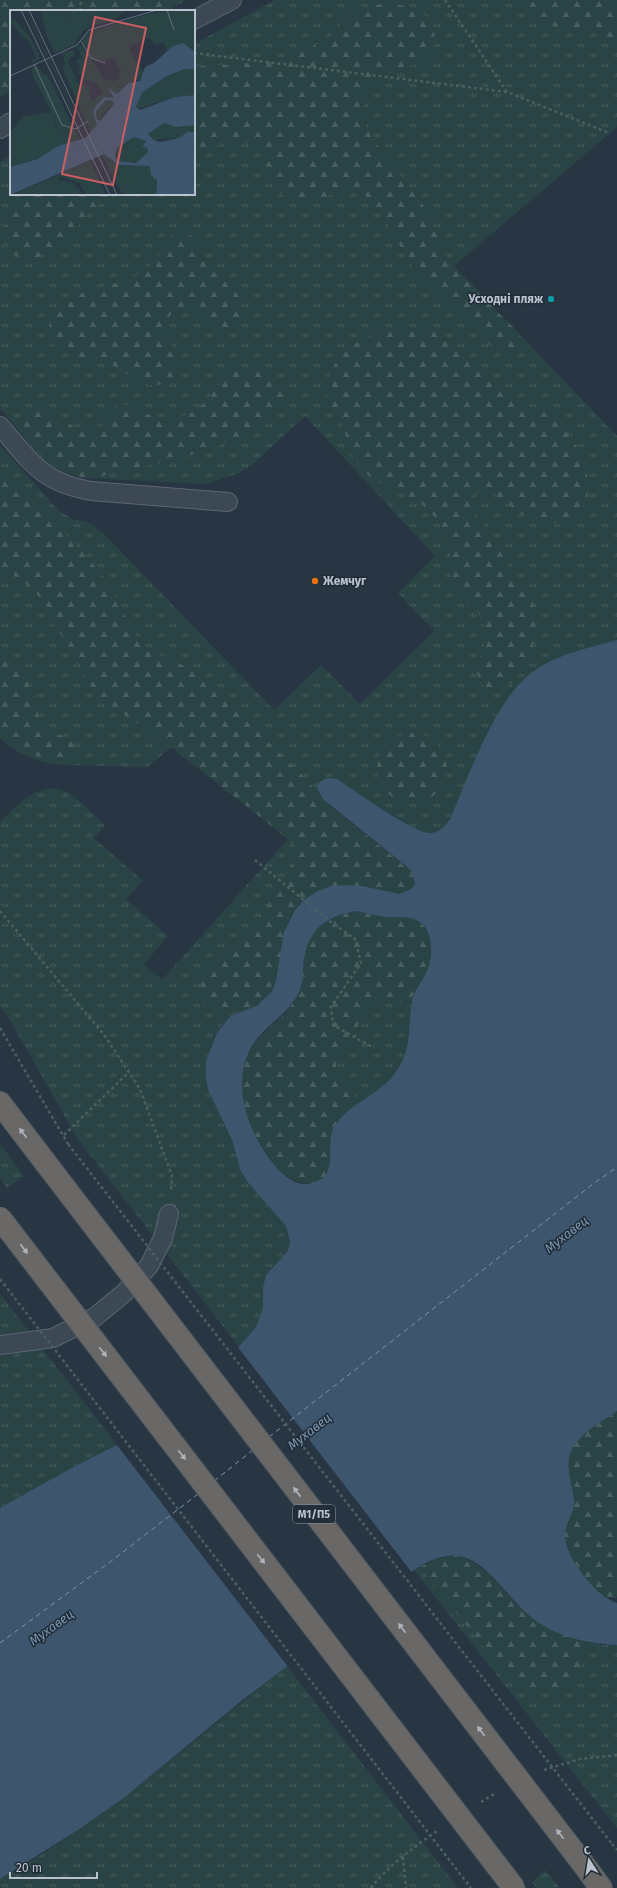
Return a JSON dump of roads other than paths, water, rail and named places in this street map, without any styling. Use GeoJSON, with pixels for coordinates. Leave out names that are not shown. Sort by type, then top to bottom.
{"type":"FeatureCollection","features":[{"type":"Feature","properties":{"kind":"highway","name":"М1/П5"},"geometry":{"type":"LineString","coordinates":[[0,1103],[601,1888]]}},
{"type":"Feature","properties":{"kind":"highway"},"geometry":{"type":"LineString","coordinates":[[0,1218],[514,1888]]}},
{"type":"Feature","properties":{"kind":"lane"},"geometry":{"type":"LineString","coordinates":[[195,19],[232,0]]}},
{"type":"Feature","properties":{"kind":"lane"},"geometry":{"type":"LineString","coordinates":[[0,129],[10,123]]}},
{"type":"Feature","properties":{"kind":"lane"},"geometry":{"type":"LineString","coordinates":[[0,426],[39,470],[53,480],[71,487],[91,491],[228,502]]}},
{"type":"Feature","properties":{"kind":"lane"},"geometry":{"type":"LineString","coordinates":[[0,1345],[52,1338],[94,1317],[124,1293],[149,1266],[163,1238],[170,1214]]}},
{"type":"Feature","properties":{"kind":"water","name":"Мухавец"},"geometry":{"type":"Polygon","coordinates":[[[617,640],[617,1411],[593,1427],[582,1437],[577,1442],[570,1454],[569,1474],[574,1505],[565,1533],[569,1552],[582,1574],[600,1593],[617,1603],[617,1645],[568,1637],[549,1629],[525,1612],[485,1570],[471,1560],[455,1556],[437,1559],[414,1570],[240,1702],[125,1797],[78,1830],[0,1879],[0,1508],[68,1470],[183,1411],[256,1327],[263,1308],[263,1288],[266,1275],[288,1251],[290,1241],[286,1226],[246,1180],[240,1169],[232,1140],[209,1092],[206,1080],[206,1061],[217,1033],[228,1019],[235,1014],[257,1006],[272,991],[276,980],[284,932],[295,910],[304,900],[316,892],[331,886],[358,885],[399,894],[411,889],[415,884],[412,872],[323,799],[317,788],[318,785],[325,779],[337,779],[412,827],[431,833],[440,830],[450,819],[484,739],[495,718],[507,699],[520,683],[534,671],[553,660],[574,652],[617,640]],[[357,911],[337,916],[322,925],[316,931],[307,947],[304,958],[302,985],[298,994],[289,1007],[259,1036],[248,1054],[244,1066],[242,1090],[244,1102],[251,1126],[260,1145],[272,1162],[288,1178],[305,1184],[315,1182],[323,1178],[327,1172],[330,1158],[331,1134],[340,1119],[354,1106],[385,1084],[399,1067],[407,1048],[413,997],[429,966],[431,948],[429,936],[427,930],[420,922],[406,917],[382,917],[357,911]]]}},
{"type":"Feature","properties":{"kind":"place","name":"Усходні пляж"},"geometry":{"type":"Point","coordinates":[551,299]}},
{"type":"Feature","properties":{"kind":"place","name":"Жемчуг"},"geometry":{"type":"Point","coordinates":[315,581]}}]}
